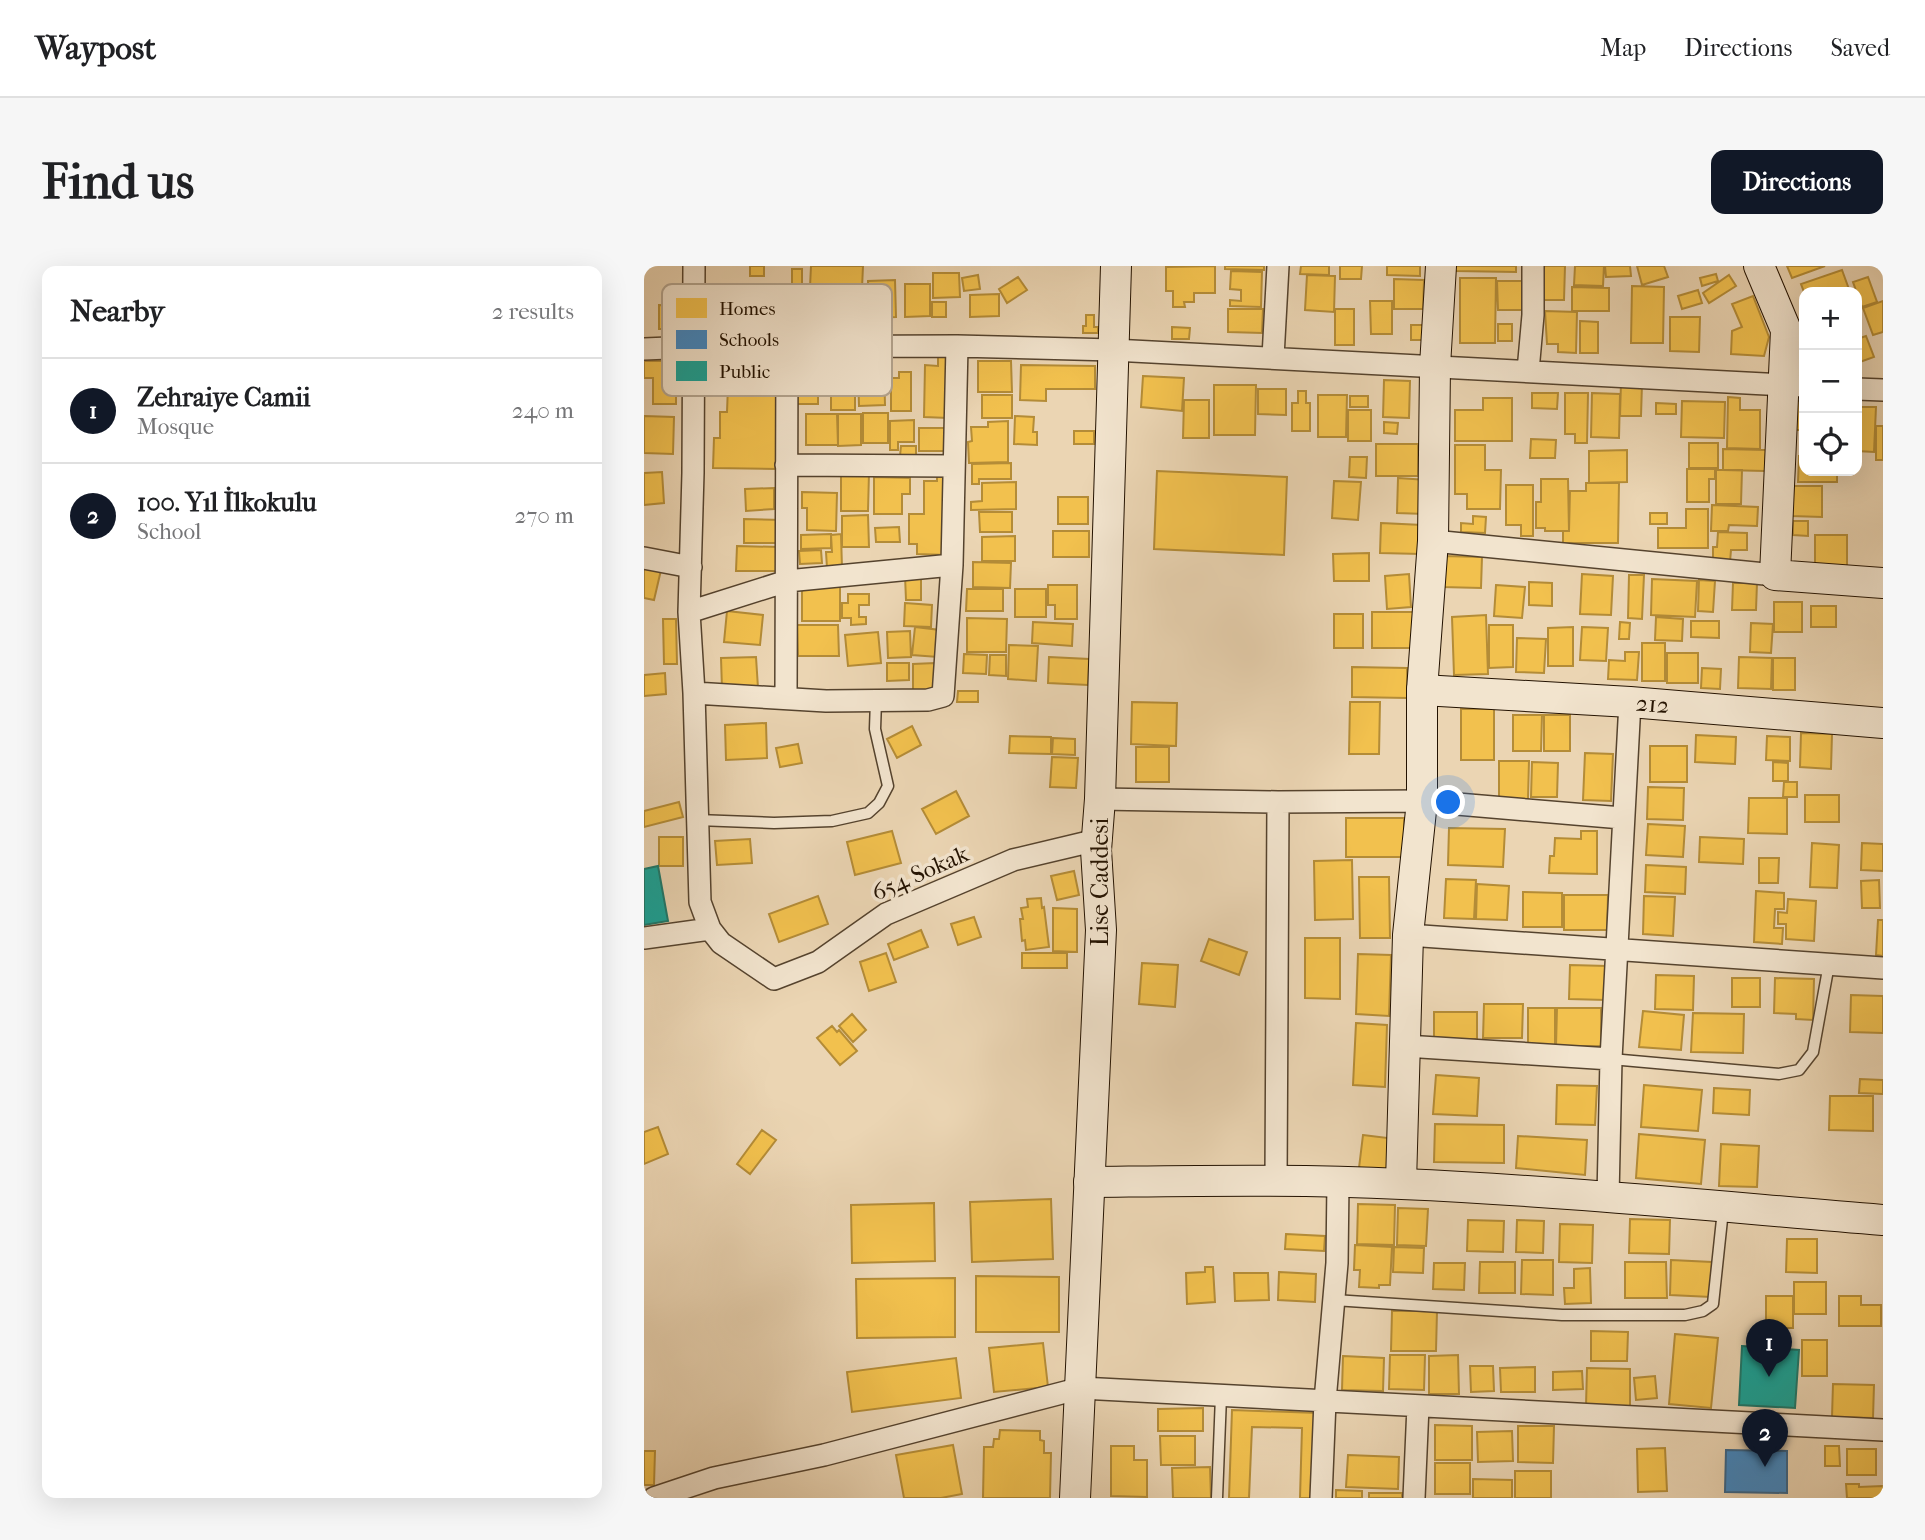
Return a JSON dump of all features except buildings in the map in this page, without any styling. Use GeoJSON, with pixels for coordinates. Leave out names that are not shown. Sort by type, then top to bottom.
{"type":"FeatureCollection","features":[{"type":"Feature","properties":{"kind":"street"},"geometry":{"type":"LineString","coordinates":[[694,266],[694,284]]}},
{"type":"Feature","properties":{"kind":"street","name":"Lise Caddesi"},"geometry":{"type":"LineString","coordinates":[[1075,1498],[1101,930],[1097,840],[1116,266]]}},
{"type":"Feature","properties":{"kind":"street"},"geometry":{"type":"LineString","coordinates":[[1273,357],[1278,266]]}},
{"type":"Feature","properties":{"kind":"street"},"geometry":{"type":"LineString","coordinates":[[1401,1184],[1408,935],[1422,801],[1422,690],[1433,541],[1435,366],[1441,266]]}},
{"type":"Feature","properties":{"kind":"street"},"geometry":{"type":"LineString","coordinates":[[1528,371],[1532,266]]}},
{"type":"Feature","properties":{"kind":"street"},"geometry":{"type":"LineString","coordinates":[[1759,266],[1786,330],[1794,385],[1775,575]]}},
{"type":"Feature","properties":{"kind":"street"},"geometry":{"type":"LineString","coordinates":[[694,693],[826,701],[928,700],[943,696],[952,565],[957,345]]}},
{"type":"Feature","properties":{"kind":"street"},"geometry":{"type":"LineString","coordinates":[[892,346],[957,345],[1113,350],[1794,385]]}},
{"type":"Feature","properties":{"kind":"street"},"geometry":{"type":"LineString","coordinates":[[644,349],[662,348]]}},
{"type":"Feature","properties":{"kind":"street"},"geometry":{"type":"LineString","coordinates":[[1862,389],[1883,390]]}},
{"type":"Feature","properties":{"kind":"street"},"geometry":{"type":"LineString","coordinates":[[644,938],[710,929],[700,902],[689,612],[692,396]]}},
{"type":"Feature","properties":{"kind":"street"},"geometry":{"type":"LineString","coordinates":[[786,697],[787,396]]}},
{"type":"Feature","properties":{"kind":"street"},"geometry":{"type":"LineString","coordinates":[[786,465],[953,467]]}},
{"type":"Feature","properties":{"kind":"street"},"geometry":{"type":"LineString","coordinates":[[1433,541],[1883,583]]}},
{"type":"Feature","properties":{"kind":"street"},"geometry":{"type":"LineString","coordinates":[[644,558],[691,567]]}},
{"type":"Feature","properties":{"kind":"street"},"geometry":{"type":"LineString","coordinates":[[689,612],[787,580],[952,565]]}},
{"type":"Feature","properties":{"kind":"street","name":"212"},"geometry":{"type":"LineString","coordinates":[[1422,690],[1630,702],[1883,723]]}},
{"type":"Feature","properties":{"kind":"street"},"geometry":{"type":"LineString","coordinates":[[1608,1197],[1611,1059],[1630,702]]}},
{"type":"Feature","properties":{"kind":"street"},"geometry":{"type":"LineString","coordinates":[[1100,799],[1422,801],[1622,818]]}},
{"type":"Feature","properties":{"kind":"street"},"geometry":{"type":"LineString","coordinates":[[1276,1180],[1278,802]]}},
{"type":"Feature","properties":{"kind":"street","name":"654 Sokak"},"geometry":{"type":"LineString","coordinates":[[710,929],[720,943],[774,979],[818,962],[898,908],[1013,860],[1097,840]]}},
{"type":"Feature","properties":{"kind":"street"},"geometry":{"type":"LineString","coordinates":[[1408,935],[1883,968]]}},
{"type":"Feature","properties":{"kind":"street"},"geometry":{"type":"LineString","coordinates":[[1405,1046],[1611,1059]]}},
{"type":"Feature","properties":{"kind":"street"},"geometry":{"type":"LineString","coordinates":[[1089,1182],[1276,1180],[1401,1184],[1608,1197],[1883,1220]]}},
{"type":"Feature","properties":{"kind":"street"},"geometry":{"type":"LineString","coordinates":[[1321,1498],[1325,1401],[1337,1263],[1338,1182]]}},
{"type":"Feature","properties":{"kind":"street"},"geometry":{"type":"LineString","coordinates":[[654,1498],[713,1488],[824,1455],[1081,1388],[1883,1430]]}},
{"type":"Feature","properties":{"kind":"street"},"geometry":{"type":"LineString","coordinates":[[1414,1498],[1418,1406]]}},
{"type":"Feature","properties":{"kind":"lane"},"geometry":{"type":"LineString","coordinates":[[697,820],[774,823],[832,821],[868,813],[879,803],[888,786],[875,729],[876,700]]}},
{"type":"Feature","properties":{"kind":"lane"},"geometry":{"type":"LineString","coordinates":[[1611,1059],[1779,1074],[1799,1070],[1813,1052],[1829,964]]}},
{"type":"Feature","properties":{"kind":"lane"},"geometry":{"type":"LineString","coordinates":[[1334,1300],[1562,1315],[1685,1315],[1703,1311],[1713,1304],[1724,1207]]}},
{"type":"Feature","properties":{"kind":"lane"},"geometry":{"type":"LineString","coordinates":[[1217,1498],[1221,1396]]}},
{"type":"Feature","properties":{"kind":"place","name":"Zehraiye Camii"},"geometry":{"type":"Point","coordinates":[1769,1377]}},
{"type":"Feature","properties":{"kind":"place","name":"100. Yıl İlkokulu"},"geometry":{"type":"Point","coordinates":[1765,1467]}}]}
